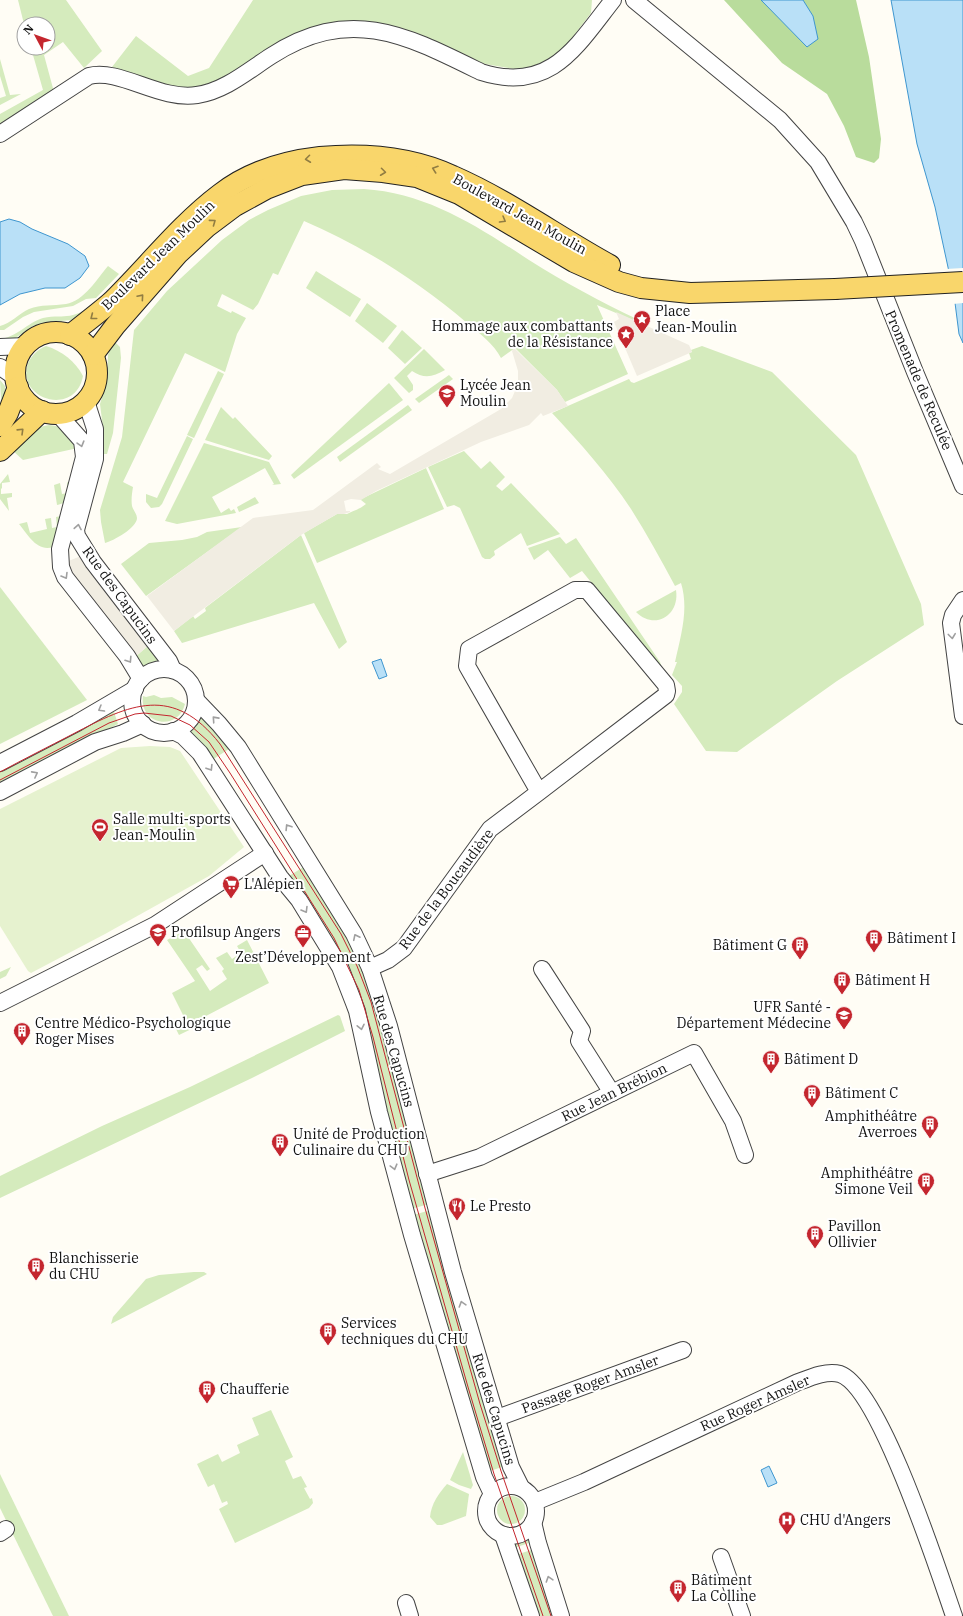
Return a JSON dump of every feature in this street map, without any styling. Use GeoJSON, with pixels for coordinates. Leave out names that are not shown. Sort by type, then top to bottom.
{"type":"FeatureCollection","features":[{"type":"Feature","properties":{"kind":"main road","name":"Boulevard Jean Moulin"},"geometry":{"type":"LineString","coordinates":[[70,335],[111,302],[186,224],[221,193],[246,178],[270,168],[303,159],[347,154],[384,158],[417,164],[452,175],[494,197],[625,273],[667,290]]}},
{"type":"Feature","properties":{"kind":"main road","name":"Boulevard Jean Moulin"},"geometry":{"type":"LineString","coordinates":[[93,355],[115,326],[178,254],[207,227],[234,206],[266,189],[302,176],[344,169],[383,172],[417,177],[459,194],[574,262],[619,282],[641,288],[690,293],[963,282]]}},
{"type":"Feature","properties":{"kind":"main road"},"geometry":{"type":"LineString","coordinates":[[0,426],[8,413],[11,377],[17,360],[26,346],[35,338],[46,333],[58,332],[70,335],[85,344],[93,355],[97,379],[93,391],[86,401],[73,410],[50,413],[28,404],[11,377]]}},
{"type":"Feature","properties":{"kind":"main road"},"geometry":{"type":"LineString","coordinates":[[0,451],[50,413]]}},
{"type":"Feature","properties":{"kind":"street"},"geometry":{"type":"LineString","coordinates":[[0,134],[89,76],[107,75],[164,93],[175,95],[198,95],[222,88],[286,46],[300,39],[316,33],[340,29],[362,28],[392,33],[407,38],[481,72],[515,78],[527,76],[549,69],[567,57],[613,0]]}},
{"type":"Feature","properties":{"kind":"street","name":"Promenade de Reculée"},"geometry":{"type":"LineString","coordinates":[[634,0],[780,120],[818,162],[854,222],[963,486]]}},
{"type":"Feature","properties":{"kind":"street"},"geometry":{"type":"LineString","coordinates":[[0,347],[26,346]]}},
{"type":"Feature","properties":{"kind":"street","name":"Rue des Capucins"},"geometry":{"type":"LineString","coordinates":[[86,401],[95,429],[96,459],[76,530],[77,536],[93,562],[169,661],[173,670],[180,673],[190,681],[196,700],[220,724],[238,747],[354,934],[370,968],[389,1026],[453,1272],[511,1467],[521,1487]]}},
{"type":"Feature","properties":{"kind":"street","name":"Rue des Capucins"},"geometry":{"type":"LineString","coordinates":[[50,413],[82,441],[84,457],[60,549],[61,567],[65,577],[126,656],[138,684]]}},
{"type":"Feature","properties":{"kind":"street","name":"Rue de la Boucaudière"},"geometry":{"type":"LineString","coordinates":[[370,968],[388,960],[404,948],[490,829],[664,698],[667,691],[664,682],[587,590],[575,590],[469,649],[466,666],[539,792]]}},
{"type":"Feature","properties":{"kind":"street"},"geometry":{"type":"LineString","coordinates":[[963,600],[955,611],[951,623],[963,716]]}},
{"type":"Feature","properties":{"kind":"street"},"geometry":{"type":"LineString","coordinates":[[0,762],[77,723],[138,684],[154,671],[161,669],[173,670]]}},
{"type":"Feature","properties":{"kind":"street"},"geometry":{"type":"LineString","coordinates":[[138,684],[132,698],[133,707],[137,717],[143,724],[157,732],[173,731],[182,727],[190,719],[194,712],[196,700]]}},
{"type":"Feature","properties":{"kind":"street"},"geometry":{"type":"LineString","coordinates":[[0,792],[95,742],[123,733],[143,724]]}},
{"type":"Feature","properties":{"kind":"street","name":"Rue des Capucins"},"geometry":{"type":"LineString","coordinates":[[173,731],[183,736],[200,752],[280,877],[299,900],[340,967],[357,1011],[379,1112],[412,1235],[484,1477],[492,1494],[504,1486],[514,1485],[521,1487],[530,1494],[535,1502]]}},
{"type":"Feature","properties":{"kind":"street"},"geometry":{"type":"LineString","coordinates":[[0,1003],[155,925],[265,854]]}},
{"type":"Feature","properties":{"kind":"street"},"geometry":{"type":"LineString","coordinates":[[542,969],[582,1031],[580,1041],[612,1093]]}},
{"type":"Feature","properties":{"kind":"street","name":"Rue Jean Brébion"},"geometry":{"type":"LineString","coordinates":[[428,1174],[480,1157],[694,1053],[733,1121],[745,1156]]}},
{"type":"Feature","properties":{"kind":"street","name":"Passage Roger Amsler"},"geometry":{"type":"LineString","coordinates":[[497,1418],[683,1350]]}},
{"type":"Feature","properties":{"kind":"street","name":"Rue Roger Amsler"},"geometry":{"type":"LineString","coordinates":[[535,1502],[584,1482],[810,1377],[831,1373],[841,1375],[851,1382],[858,1390],[880,1427],[910,1491],[954,1616]]}},
{"type":"Feature","properties":{"kind":"street"},"geometry":{"type":"LineString","coordinates":[[492,1494],[486,1504],[485,1511],[486,1518],[493,1529],[503,1535],[512,1536],[521,1534],[534,1522]]}},
{"type":"Feature","properties":{"kind":"street"},"geometry":{"type":"LineString","coordinates":[[535,1502],[536,1514],[534,1522],[538,1543],[561,1616]]}},
{"type":"Feature","properties":{"kind":"street"},"geometry":{"type":"LineString","coordinates":[[503,1535],[531,1616]]}},
{"type":"Feature","properties":{"kind":"street"},"geometry":{"type":"LineString","coordinates":[[721,1557],[742,1616]]}},
{"type":"Feature","properties":{"kind":"green space"},"geometry":{"type":"Polygon","coordinates":[[[18,0],[66,0],[102,51],[84,68],[63,42],[56,47],[56,16],[22,16],[18,0]]]}},
{"type":"Feature","properties":{"kind":"green space"},"geometry":{"type":"Polygon","coordinates":[[[253,0],[592,0],[591,13],[563,50],[534,68],[514,69],[485,64],[388,25],[335,23],[288,39],[217,82],[185,89],[162,86],[112,67],[136,36],[188,76],[209,68],[253,0]]]}},
{"type":"Feature","properties":{"kind":"green space"},"geometry":{"type":"Polygon","coordinates":[[[724,0],[761,0],[780,18],[813,17],[803,0],[856,0],[869,57],[881,139],[879,158],[874,163],[856,157],[844,126],[827,94],[782,63],[724,0]]]}},
{"type":"Feature","properties":{"kind":"green space"},"geometry":{"type":"Polygon","coordinates":[[[33,56],[44,56],[54,92],[0,126],[0,114],[43,90],[33,56]]]}},
{"type":"Feature","properties":{"kind":"green space"},"geometry":{"type":"Polygon","coordinates":[[[0,59],[10,95],[21,94],[0,105],[0,98],[6,96],[0,76],[0,59]]]}},
{"type":"Feature","properties":{"kind":"green space"},"geometry":{"type":"Polygon","coordinates":[[[364,189],[409,197],[451,213],[490,235],[569,284],[639,320],[640,323],[597,305],[628,374],[565,402],[557,390],[515,348],[501,358],[490,343],[481,335],[410,279],[348,242],[304,221],[278,275],[273,273],[258,304],[253,310],[222,294],[217,306],[246,318],[237,334],[225,372],[185,353],[123,482],[133,487],[132,504],[137,516],[136,522],[124,534],[105,543],[100,510],[122,437],[134,330],[167,291],[222,240],[249,220],[301,196],[332,190],[364,189]]]}},
{"type":"Feature","properties":{"kind":"green space"},"geometry":{"type":"Polygon","coordinates":[[[108,266],[119,274],[96,298],[86,299],[73,306],[34,312],[23,317],[4,330],[0,330],[0,326],[34,307],[66,304],[79,299],[90,289],[108,266]]]}},
{"type":"Feature","properties":{"kind":"green space"},"geometry":{"type":"Polygon","coordinates":[[[316,271],[361,299],[350,317],[306,288],[316,271]]]}},
{"type":"Feature","properties":{"kind":"green space"},"geometry":{"type":"Polygon","coordinates":[[[367,303],[397,326],[383,343],[355,321],[367,303]]]}},
{"type":"Feature","properties":{"kind":"green space"},"geometry":{"type":"Polygon","coordinates":[[[83,311],[85,312],[73,320],[47,322],[33,326],[14,339],[0,343],[0,339],[12,336],[37,320],[48,317],[67,316],[83,311]]]}},
{"type":"Feature","properties":{"kind":"green space"},"geometry":{"type":"Polygon","coordinates":[[[402,330],[422,348],[405,364],[388,348],[402,330]]]}},
{"type":"Feature","properties":{"kind":"green space"},"geometry":{"type":"Polygon","coordinates":[[[113,340],[120,347],[121,358],[113,433],[107,454],[103,454],[104,436],[100,404],[107,380],[108,355],[113,340]]]}},
{"type":"Feature","properties":{"kind":"green space"},"geometry":{"type":"Polygon","coordinates":[[[46,346],[68,357],[83,376],[78,389],[69,397],[59,400],[48,399],[38,394],[30,386],[26,376],[28,363],[35,353],[46,346]]]}},
{"type":"Feature","properties":{"kind":"green space"},"geometry":{"type":"Polygon","coordinates":[[[702,346],[772,372],[856,455],[921,604],[924,625],[837,681],[737,752],[706,751],[674,704],[682,692],[682,686],[672,675],[677,662],[675,662],[680,642],[684,612],[681,583],[675,586],[643,528],[613,483],[552,413],[629,379],[634,383],[691,359],[689,353],[692,352],[691,350],[702,346]]]}},
{"type":"Feature","properties":{"kind":"green space"},"geometry":{"type":"Polygon","coordinates":[[[424,349],[445,370],[432,376],[416,374],[412,371],[407,376],[413,385],[413,390],[409,393],[394,378],[424,349]]]}},
{"type":"Feature","properties":{"kind":"green space"},"geometry":{"type":"Polygon","coordinates":[[[218,371],[224,374],[194,438],[187,435],[218,371]]]}},
{"type":"Feature","properties":{"kind":"green space"},"geometry":{"type":"Polygon","coordinates":[[[449,375],[453,379],[419,403],[415,399],[449,375]]]}},
{"type":"Feature","properties":{"kind":"green space"},"geometry":{"type":"Polygon","coordinates":[[[0,380],[5,386],[6,397],[0,407],[1,399],[0,380]]]}},
{"type":"Feature","properties":{"kind":"green space"},"geometry":{"type":"Polygon","coordinates":[[[389,383],[403,400],[294,479],[291,475],[389,383]]]}},
{"type":"Feature","properties":{"kind":"green space"},"geometry":{"type":"Polygon","coordinates":[[[408,405],[412,410],[340,462],[337,457],[408,405]]]}},
{"type":"Feature","properties":{"kind":"green space"},"geometry":{"type":"Polygon","coordinates":[[[221,407],[233,419],[235,417],[272,456],[269,460],[205,440],[221,407]]]}},
{"type":"Feature","properties":{"kind":"green space"},"geometry":{"type":"Polygon","coordinates":[[[49,425],[62,427],[78,448],[23,460],[12,450],[35,428],[49,425]]]}},
{"type":"Feature","properties":{"kind":"green space"},"geometry":{"type":"Polygon","coordinates":[[[187,436],[193,439],[162,504],[159,507],[151,508],[146,502],[146,494],[157,498],[187,436]]]}},
{"type":"Feature","properties":{"kind":"green space"},"geometry":{"type":"Polygon","coordinates":[[[204,443],[269,462],[281,484],[272,485],[274,484],[265,468],[212,497],[221,513],[229,508],[231,511],[234,509],[236,513],[177,524],[165,521],[204,443]]]}},
{"type":"Feature","properties":{"kind":"green space"},"geometry":{"type":"Polygon","coordinates":[[[464,451],[481,469],[490,461],[505,477],[496,486],[502,491],[511,483],[560,534],[527,546],[521,533],[494,551],[495,555],[490,559],[485,559],[482,557],[460,508],[454,505],[447,507],[428,467],[464,451]]]}},
{"type":"Feature","properties":{"kind":"green space"},"geometry":{"type":"Polygon","coordinates":[[[426,468],[444,509],[317,563],[304,533],[337,514],[347,514],[359,509],[366,504],[361,499],[426,468]]]}},
{"type":"Feature","properties":{"kind":"green space"},"geometry":{"type":"Polygon","coordinates":[[[8,474],[10,482],[2,483],[1,494],[12,493],[12,497],[7,498],[9,511],[0,499],[0,484],[8,474]]]}},
{"type":"Feature","properties":{"kind":"green space"},"geometry":{"type":"Polygon","coordinates":[[[67,482],[72,486],[68,499],[67,501],[57,505],[54,485],[60,483],[62,494],[68,493],[67,482]]]}},
{"type":"Feature","properties":{"kind":"green space"},"geometry":{"type":"Polygon","coordinates":[[[255,497],[259,503],[239,512],[237,507],[255,497]]]}},
{"type":"Feature","properties":{"kind":"green space"},"geometry":{"type":"Polygon","coordinates":[[[61,516],[53,547],[42,547],[33,542],[19,524],[27,522],[30,533],[47,529],[45,519],[51,518],[52,528],[57,527],[56,517],[61,516]]]}},
{"type":"Feature","properties":{"kind":"green space"},"geometry":{"type":"Polygon","coordinates":[[[242,527],[146,596],[121,564],[149,543],[182,540],[197,537],[207,532],[242,527]]]}},
{"type":"Feature","properties":{"kind":"green space"},"geometry":{"type":"Polygon","coordinates":[[[301,535],[347,642],[339,649],[314,603],[182,643],[174,631],[193,616],[195,619],[206,611],[205,608],[301,535]]]}},
{"type":"Feature","properties":{"kind":"green space"},"geometry":{"type":"Polygon","coordinates":[[[560,537],[566,544],[576,538],[660,662],[663,671],[582,571],[570,578],[548,550],[534,560],[528,548],[560,537]]]}},
{"type":"Feature","properties":{"kind":"green space"},"geometry":{"type":"Polygon","coordinates":[[[0,587],[87,700],[0,744],[0,587]]]}},
{"type":"Feature","properties":{"kind":"green space"},"geometry":{"type":"Polygon","coordinates":[[[676,590],[674,607],[665,618],[651,620],[643,618],[636,612],[676,590]]]}},
{"type":"Feature","properties":{"kind":"green space"},"geometry":{"type":"Polygon","coordinates":[[[150,644],[164,662],[155,663],[142,669],[134,658],[150,644]]]}},
{"type":"Feature","properties":{"kind":"green space"},"geometry":{"type":"Polygon","coordinates":[[[154,695],[161,698],[172,697],[185,704],[181,713],[175,719],[168,721],[153,719],[143,706],[143,696],[146,697],[154,695]]]}},
{"type":"Feature","properties":{"kind":"green space"},"geometry":{"type":"Polygon","coordinates":[[[113,709],[118,724],[0,784],[0,768],[113,709]]]}},
{"type":"Feature","properties":{"kind":"green space"},"geometry":{"type":"Polygon","coordinates":[[[201,712],[232,747],[212,760],[188,732],[196,724],[201,712]]]}},
{"type":"Feature","properties":{"kind":"green space"},"geometry":{"type":"Polygon","coordinates":[[[150,746],[170,747],[180,751],[244,847],[209,876],[31,973],[28,971],[0,926],[0,809],[121,748],[150,746]]]}},
{"type":"Feature","properties":{"kind":"green space"},"geometry":{"type":"Polygon","coordinates":[[[305,866],[339,920],[371,983],[429,1204],[411,1209],[358,1001],[289,876],[305,866]]]}},
{"type":"Feature","properties":{"kind":"green space"},"geometry":{"type":"Polygon","coordinates":[[[184,931],[210,969],[207,971],[202,965],[196,969],[210,991],[227,979],[222,971],[224,969],[216,958],[227,952],[232,959],[241,953],[237,946],[247,940],[269,983],[206,1016],[208,1021],[179,1035],[174,1025],[185,1019],[172,993],[195,981],[167,940],[184,931]]]}},
{"type":"Feature","properties":{"kind":"green space"},"geometry":{"type":"Polygon","coordinates":[[[11,967],[6,976],[0,979],[0,972],[11,967]]]}},
{"type":"Feature","properties":{"kind":"green space"},"geometry":{"type":"Polygon","coordinates":[[[338,1015],[340,1016],[345,1031],[252,1078],[0,1198],[0,1176],[102,1126],[190,1087],[338,1015]]]}},
{"type":"Feature","properties":{"kind":"green space"},"geometry":{"type":"Polygon","coordinates":[[[431,1210],[505,1466],[487,1472],[413,1215],[431,1210]]]}},
{"type":"Feature","properties":{"kind":"green space"},"geometry":{"type":"Polygon","coordinates":[[[204,1272],[207,1274],[111,1324],[113,1317],[146,1279],[159,1275],[204,1272]]]}},
{"type":"Feature","properties":{"kind":"green space"},"geometry":{"type":"Polygon","coordinates":[[[271,1410],[293,1457],[285,1461],[293,1479],[301,1476],[307,1487],[304,1488],[310,1499],[312,1498],[313,1503],[309,1508],[235,1543],[219,1509],[228,1504],[227,1501],[222,1503],[214,1484],[208,1487],[197,1464],[218,1454],[222,1462],[240,1453],[237,1445],[259,1435],[252,1418],[271,1410]]]}},
{"type":"Feature","properties":{"kind":"green space"},"geometry":{"type":"Polygon","coordinates":[[[463,1452],[473,1485],[471,1489],[450,1480],[463,1452]]]}},
{"type":"Feature","properties":{"kind":"green space"},"geometry":{"type":"Polygon","coordinates":[[[0,1474],[69,1616],[53,1616],[0,1508],[0,1474]]]}},
{"type":"Feature","properties":{"kind":"green space"},"geometry":{"type":"Polygon","coordinates":[[[447,1484],[469,1494],[466,1516],[442,1525],[437,1525],[430,1517],[431,1512],[436,1499],[447,1484]]]}},
{"type":"Feature","properties":{"kind":"green space"},"geometry":{"type":"Polygon","coordinates":[[[511,1496],[521,1500],[525,1510],[521,1520],[511,1524],[501,1520],[497,1510],[501,1500],[511,1496]]]}},
{"type":"Feature","properties":{"kind":"green space"},"geometry":{"type":"Polygon","coordinates":[[[530,1537],[532,1542],[514,1548],[512,1543],[522,1541],[530,1537]]]}},
{"type":"Feature","properties":{"kind":"green space"},"geometry":{"type":"Polygon","coordinates":[[[534,1549],[556,1616],[537,1616],[516,1555],[534,1549]]]}},
{"type":"Feature","properties":{"kind":"shaded area","name":"Place Jean-Moulin"},"geometry":{"type":"Polygon","coordinates":[[[616,312],[689,345],[692,352],[637,376],[614,322],[619,319],[616,312]]]}},
{"type":"Feature","properties":{"kind":"shaded area"},"geometry":{"type":"Polygon","coordinates":[[[514,348],[557,390],[568,406],[543,416],[541,413],[529,425],[481,442],[376,491],[361,500],[351,499],[344,501],[346,511],[350,512],[337,514],[301,535],[174,631],[147,596],[253,518],[313,510],[377,463],[381,467],[378,469],[390,474],[501,409],[512,398],[518,384],[518,371],[512,351],[514,348]]]}},
{"type":"Feature","properties":{"kind":"shaded area"},"geometry":{"type":"Polygon","coordinates":[[[81,556],[150,644],[134,658],[71,576],[66,562],[81,556]]]}},
{"type":"Feature","properties":{"kind":"water"},"geometry":{"type":"Polygon","coordinates":[[[761,0],[803,0],[813,16],[818,39],[807,47],[761,0]]]}},
{"type":"Feature","properties":{"kind":"water"},"geometry":{"type":"Polygon","coordinates":[[[891,0],[963,0],[963,343],[959,334],[954,295],[935,207],[917,144],[891,0]]]}},
{"type":"Feature","properties":{"kind":"water"},"geometry":{"type":"Polygon","coordinates":[[[9,219],[20,222],[32,229],[68,244],[85,256],[89,266],[80,278],[65,288],[45,288],[20,294],[0,305],[0,222],[9,219]]]}},
{"type":"Feature","properties":{"kind":"water"},"geometry":{"type":"Polygon","coordinates":[[[381,659],[387,676],[379,679],[372,662],[381,659]]]}},
{"type":"Feature","properties":{"kind":"water"},"geometry":{"type":"Polygon","coordinates":[[[769,1466],[777,1483],[768,1487],[761,1470],[769,1466]]]}},
{"type":"Feature","properties":{"kind":"pier"},"geometry":{"type":"Polygon","coordinates":[[[963,268],[963,303],[953,304],[946,269],[963,268]]]}},
{"type":"Feature","properties":{"kind":"tram line"},"geometry":{"type":"LineString","coordinates":[[0,772],[113,714],[132,708],[150,705],[168,707],[185,713],[203,725],[220,744],[341,934],[357,966],[371,1002],[425,1208],[480,1404],[501,1471],[551,1616]]}},
{"type":"Feature","properties":{"kind":"tram line"},"geometry":{"type":"LineString","coordinates":[[0,780],[109,723],[135,714],[144,713],[171,716],[190,725],[209,742],[230,773],[334,938],[359,990],[373,1037],[409,1180],[468,1387],[494,1474],[543,1616]]}},
{"type":"Feature","properties":{"kind":"place","name":"Place Jean-Moulin"},"geometry":{"type":"Point","coordinates":[642,334]}},
{"type":"Feature","properties":{"kind":"place","name":"Hommage aux combattants de la Résistance"},"geometry":{"type":"Point","coordinates":[626,349]}},
{"type":"Feature","properties":{"kind":"place","name":"Lycée Jean Moulin"},"geometry":{"type":"Point","coordinates":[447,408]}},
{"type":"Feature","properties":{"kind":"place","name":"Salle multi-sports Jean-Moulin"},"geometry":{"type":"Point","coordinates":[100,842]}},
{"type":"Feature","properties":{"kind":"place","name":"L'Alépien"},"geometry":{"type":"Point","coordinates":[231,899]}},
{"type":"Feature","properties":{"kind":"place","name":"Profilsup Angers"},"geometry":{"type":"Point","coordinates":[158,947]}},
{"type":"Feature","properties":{"kind":"place","name":"Zest’Développement"},"geometry":{"type":"Point","coordinates":[303,948]}},
{"type":"Feature","properties":{"kind":"place","name":"Bâtiment I"},"geometry":{"type":"Point","coordinates":[874,953]}},
{"type":"Feature","properties":{"kind":"place","name":"Bâtiment G"},"geometry":{"type":"Point","coordinates":[800,960]}},
{"type":"Feature","properties":{"kind":"place","name":"Bâtiment H"},"geometry":{"type":"Point","coordinates":[842,995]}},
{"type":"Feature","properties":{"kind":"place","name":"UFR Santé - Département Médecine"},"geometry":{"type":"Point","coordinates":[844,1030]}},
{"type":"Feature","properties":{"kind":"place","name":"Centre Médico-Psychologique Roger Mises"},"geometry":{"type":"Point","coordinates":[22,1046]}},
{"type":"Feature","properties":{"kind":"place","name":"Bâtiment D"},"geometry":{"type":"Point","coordinates":[771,1074]}},
{"type":"Feature","properties":{"kind":"place","name":"Bâtiment C"},"geometry":{"type":"Point","coordinates":[812,1108]}},
{"type":"Feature","properties":{"kind":"place","name":"Amphithéâtre Averroes"},"geometry":{"type":"Point","coordinates":[930,1139]}},
{"type":"Feature","properties":{"kind":"place","name":"Unité de Production Culinaire du CHU"},"geometry":{"type":"Point","coordinates":[280,1157]}},
{"type":"Feature","properties":{"kind":"place","name":"Amphithéâtre Simone Veil"},"geometry":{"type":"Point","coordinates":[926,1196]}},
{"type":"Feature","properties":{"kind":"place","name":"Le Presto"},"geometry":{"type":"Point","coordinates":[457,1221]}},
{"type":"Feature","properties":{"kind":"place","name":"Pavillon Ollivier"},"geometry":{"type":"Point","coordinates":[815,1249]}},
{"type":"Feature","properties":{"kind":"place","name":"Blanchisserie du CHU"},"geometry":{"type":"Point","coordinates":[36,1281]}},
{"type":"Feature","properties":{"kind":"place","name":"Services techniques du CHU"},"geometry":{"type":"Point","coordinates":[328,1346]}},
{"type":"Feature","properties":{"kind":"place","name":"Chaufferie"},"geometry":{"type":"Point","coordinates":[207,1404]}},
{"type":"Feature","properties":{"kind":"place","name":"CHU d'Angers"},"geometry":{"type":"Point","coordinates":[787,1535]}},
{"type":"Feature","properties":{"kind":"place","name":"Bâtiment La Colline"},"geometry":{"type":"Point","coordinates":[678,1603]}}]}
